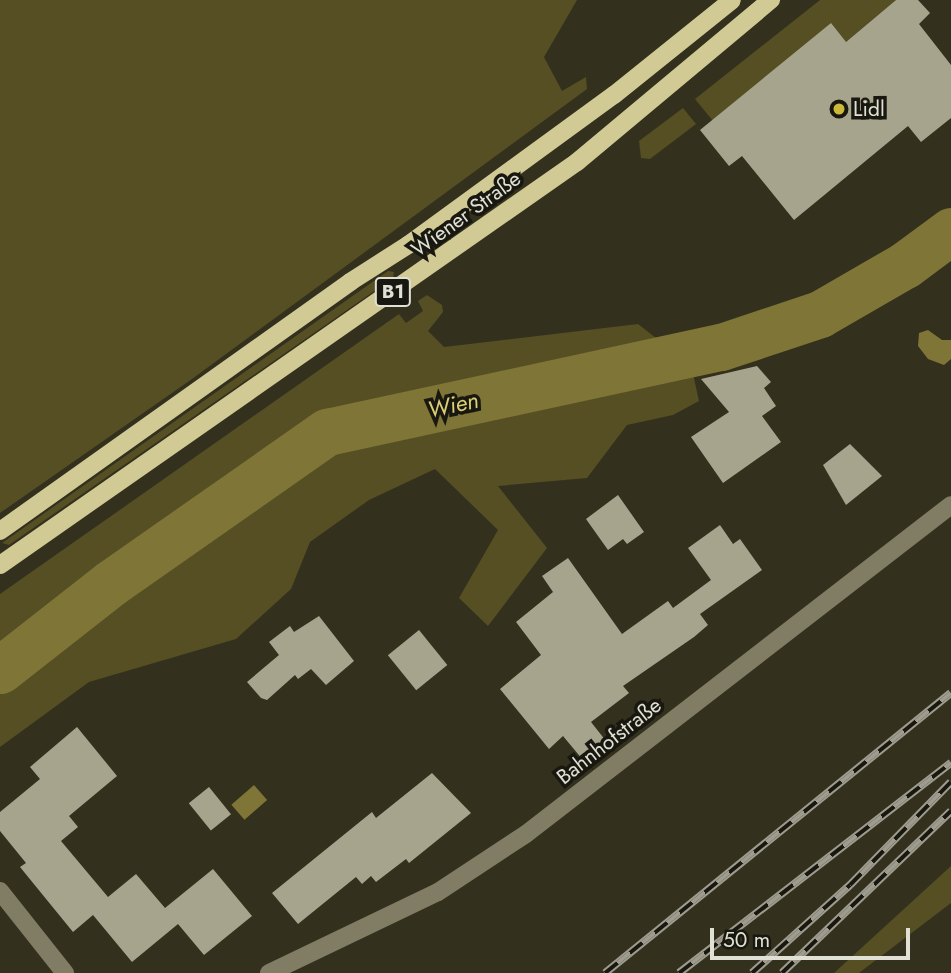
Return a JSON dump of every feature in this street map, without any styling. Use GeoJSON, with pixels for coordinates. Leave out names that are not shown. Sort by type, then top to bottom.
{"type":"FeatureCollection","features":[{"type":"Feature","properties":{"kind":"main road","name":"Wiener Straße"},"geometry":{"type":"LineString","coordinates":[[0,531],[338,289],[408,245],[614,95],[732,0]]}},
{"type":"Feature","properties":{"kind":"main road","name":"Wiener Straße"},"geometry":{"type":"LineString","coordinates":[[0,565],[577,162],[771,0]]}},
{"type":"Feature","properties":{"kind":"street","name":"Bahnhofstraße"},"geometry":{"type":"LineString","coordinates":[[269,973],[438,891],[526,834],[951,505]]}},
{"type":"Feature","properties":{"kind":"street"},"geometry":{"type":"LineString","coordinates":[[0,891],[65,973]]}},
{"type":"Feature","properties":{"kind":"shaded area"},"geometry":{"type":"Polygon","coordinates":[[[0,0],[577,0],[544,57],[562,91],[586,77],[587,89],[192,379],[0,513],[0,0]]]}},
{"type":"Feature","properties":{"kind":"shaded area"},"geometry":{"type":"Polygon","coordinates":[[[820,0],[896,0],[846,42],[713,121],[695,99],[820,0]]]}},
{"type":"Feature","properties":{"kind":"shaded area"},"geometry":{"type":"Polygon","coordinates":[[[683,108],[696,124],[650,159],[641,158],[639,141],[683,108]]]}},
{"type":"Feature","properties":{"kind":"shaded area"},"geometry":{"type":"Polygon","coordinates":[[[388,271],[394,272],[393,278],[9,545],[2,543],[388,271]]]}},
{"type":"Feature","properties":{"kind":"shaded area"},"geometry":{"type":"Polygon","coordinates":[[[427,295],[442,305],[443,312],[428,331],[444,347],[638,324],[691,365],[699,401],[673,415],[627,425],[587,478],[498,486],[547,548],[488,626],[459,598],[498,530],[435,469],[369,500],[310,542],[291,589],[236,639],[89,682],[0,747],[0,594],[399,314],[406,323],[423,311],[418,301],[427,295]]]}},
{"type":"Feature","properties":{"kind":"shaded area"},"geometry":{"type":"Polygon","coordinates":[[[928,330],[942,340],[951,340],[951,359],[944,365],[928,359],[918,346],[919,333],[928,330]]]}},
{"type":"Feature","properties":{"kind":"shaded area"},"geometry":{"type":"Polygon","coordinates":[[[254,785],[267,800],[244,820],[231,805],[254,785]]]}},
{"type":"Feature","properties":{"kind":"shaded area"},"geometry":{"type":"Polygon","coordinates":[[[951,866],[951,903],[859,973],[834,973],[951,866]]]}},
{"type":"Feature","properties":{"kind":"building","name":"Lidl"},"geometry":{"type":"Polygon","coordinates":[[[896,0],[918,0],[930,13],[919,24],[951,65],[951,118],[921,142],[908,126],[794,220],[742,156],[729,166],[700,130],[831,23],[846,42],[896,0]]]}},
{"type":"Feature","properties":{"kind":"building"},"geometry":{"type":"Polygon","coordinates":[[[757,366],[771,382],[764,388],[776,406],[762,416],[781,442],[723,483],[691,437],[729,412],[701,379],[757,366]]]}},
{"type":"Feature","properties":{"kind":"building"},"geometry":{"type":"Polygon","coordinates":[[[850,444],[882,476],[846,505],[823,465],[850,444]]]}},
{"type":"Feature","properties":{"kind":"building"},"geometry":{"type":"Polygon","coordinates":[[[618,495],[644,532],[627,544],[623,539],[608,550],[586,519],[618,495]]]}},
{"type":"Feature","properties":{"kind":"building"},"geometry":{"type":"Polygon","coordinates":[[[720,525],[733,544],[740,539],[762,570],[700,614],[708,625],[694,637],[623,686],[629,693],[591,722],[606,741],[583,760],[563,736],[549,749],[500,689],[541,655],[516,622],[553,592],[542,576],[568,558],[622,634],[668,601],[673,608],[711,580],[688,548],[720,525]]]}},
{"type":"Feature","properties":{"kind":"building"},"geometry":{"type":"Polygon","coordinates":[[[319,616],[354,661],[326,685],[311,669],[298,679],[295,675],[267,700],[261,698],[247,682],[279,655],[269,642],[290,626],[294,632],[319,616]]]}},
{"type":"Feature","properties":{"kind":"building"},"geometry":{"type":"Polygon","coordinates":[[[419,630],[447,665],[416,690],[388,655],[419,630]]]}},
{"type":"Feature","properties":{"kind":"building"},"geometry":{"type":"Polygon","coordinates":[[[77,727],[117,776],[69,816],[78,827],[61,841],[108,897],[136,874],[165,908],[213,869],[252,916],[204,955],[178,924],[132,962],[93,915],[73,932],[20,867],[26,863],[0,831],[0,812],[40,779],[30,767],[77,727]]]}},
{"type":"Feature","properties":{"kind":"building"},"geometry":{"type":"Polygon","coordinates":[[[432,773],[471,813],[409,863],[406,859],[376,882],[371,876],[362,884],[356,877],[298,924],[272,893],[372,812],[376,818],[432,773]]]}},
{"type":"Feature","properties":{"kind":"building"},"geometry":{"type":"Polygon","coordinates":[[[209,787],[231,814],[211,831],[189,803],[209,787]]]}},
{"type":"Feature","properties":{"kind":"waterway","name":"Wien"},"geometry":{"type":"LineString","coordinates":[[0,670],[111,583],[327,432],[721,347],[820,314],[905,265],[951,231]]}},
{"type":"Feature","properties":{"kind":"railway"},"geometry":{"type":"LineString","coordinates":[[605,973],[951,693]]}},
{"type":"Feature","properties":{"kind":"railway"},"geometry":{"type":"LineString","coordinates":[[679,973],[951,763]]}},
{"type":"Feature","properties":{"kind":"railway"},"geometry":{"type":"LineString","coordinates":[[752,973],[850,885],[951,782]]}},
{"type":"Feature","properties":{"kind":"railway"},"geometry":{"type":"LineString","coordinates":[[782,973],[951,811]]}},
{"type":"Feature","properties":{"kind":"place","name":"Lidl"},"geometry":{"type":"Point","coordinates":[839,109]}}]}
